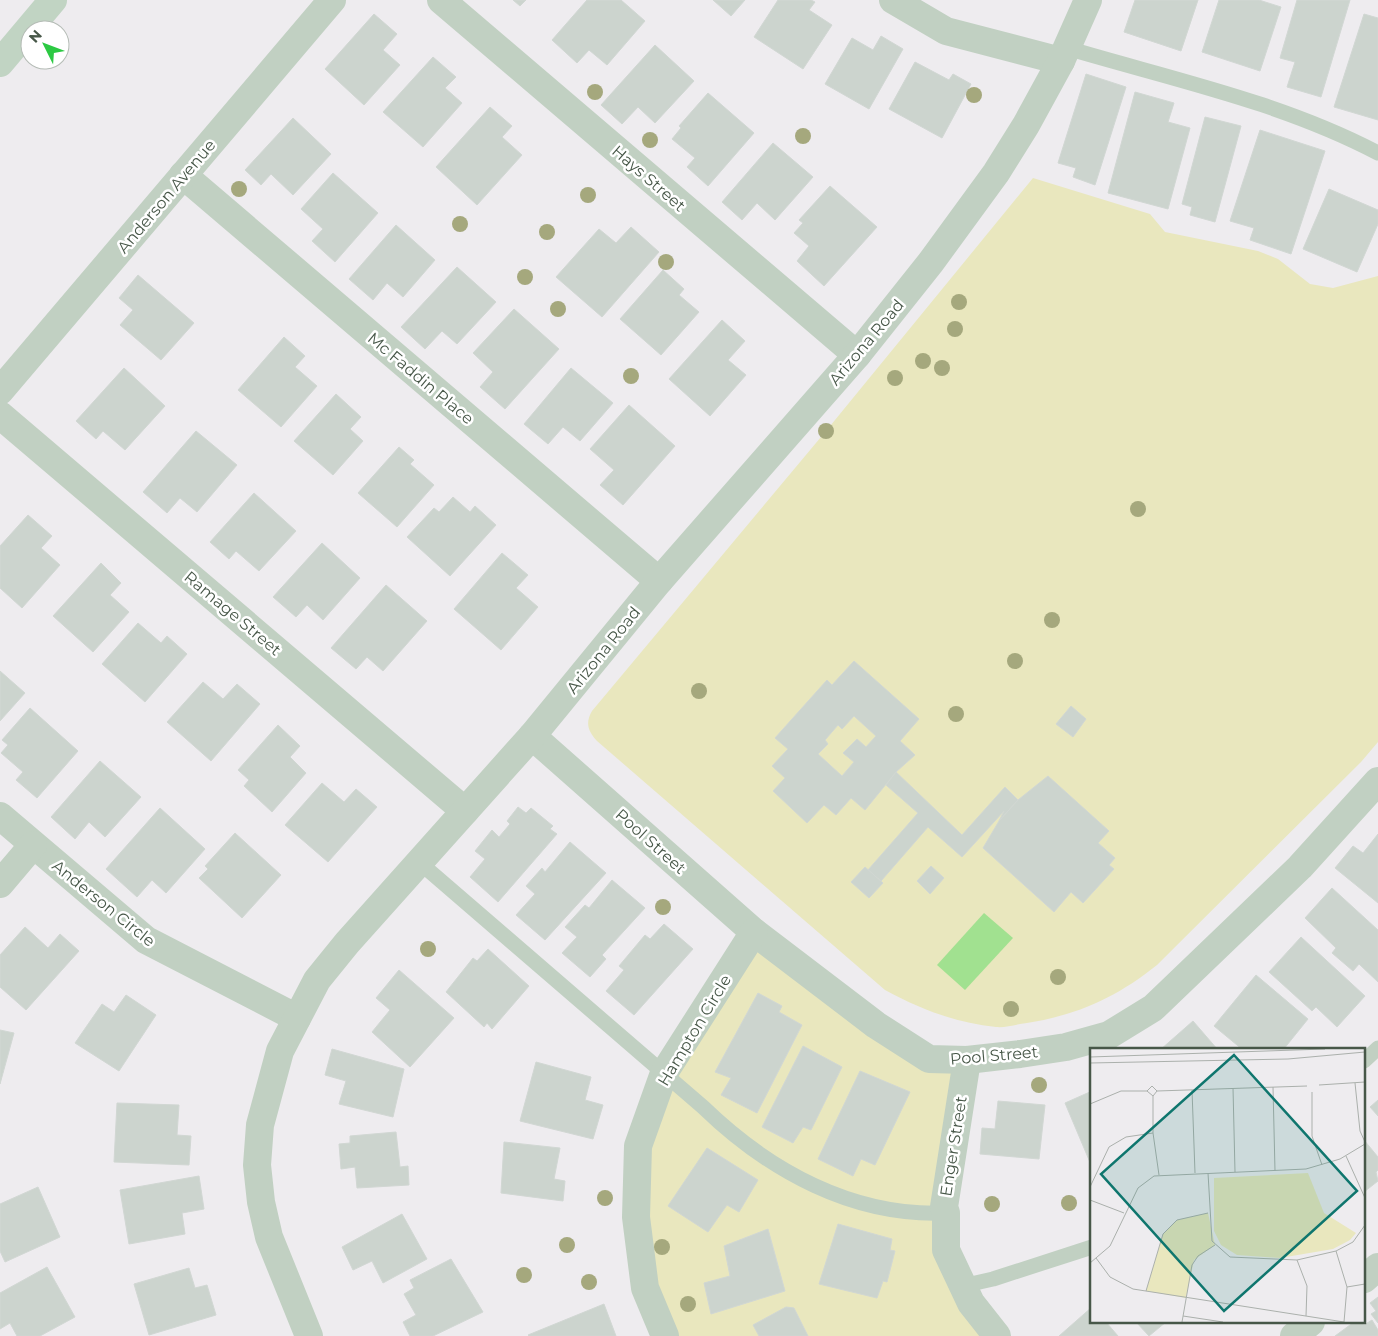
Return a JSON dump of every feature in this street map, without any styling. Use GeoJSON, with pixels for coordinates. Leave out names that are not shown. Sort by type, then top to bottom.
{"type":"FeatureCollection","features":[{"type":"Feature","properties":{"kind":"main road"},"geometry":{"type":"LineString","coordinates":[[0,63],[53,0]]}},
{"type":"Feature","properties":{"kind":"street","name":"Anderson Avenue"},"geometry":{"type":"LineString","coordinates":[[0,391],[332,0]]}},
{"type":"Feature","properties":{"kind":"street","name":"Hays Street"},"geometry":{"type":"LineString","coordinates":[[441,0],[857,355]]}},
{"type":"Feature","properties":{"kind":"street"},"geometry":{"type":"LineString","coordinates":[[893,0],[946,31],[1064,55]]}},
{"type":"Feature","properties":{"kind":"street","name":"Arizona Road"},"geometry":{"type":"LineString","coordinates":[[309,1336],[269,1237],[261,1202],[257,1165],[260,1125],[268,1089],[280,1050],[317,980],[532,736],[659,581],[857,355],[932,262],[996,173],[1064,55],[1088,0]]}},
{"type":"Feature","properties":{"kind":"street","name":"Mc Faddin Place"},"geometry":{"type":"LineString","coordinates":[[183,176],[659,581]]}},
{"type":"Feature","properties":{"kind":"street","name":"Ramage Street"},"geometry":{"type":"LineString","coordinates":[[0,415],[465,810]]}},
{"type":"Feature","properties":{"kind":"street","name":"Pool Street"},"geometry":{"type":"LineString","coordinates":[[532,736],[754,932],[876,1025],[929,1059],[967,1060],[1066,1046],[1109,1035],[1153,1008],[1300,867],[1378,781]]}},
{"type":"Feature","properties":{"kind":"street","name":"Anderson Circle"},"geometry":{"type":"LineString","coordinates":[[0,816],[146,940],[297,1018]]}},
{"type":"Feature","properties":{"kind":"street"},"geometry":{"type":"LineString","coordinates":[[0,884],[33,845]]}},
{"type":"Feature","properties":{"kind":"street","name":"Hampton Circle"},"geometry":{"type":"LineString","coordinates":[[665,1336],[645,1288],[636,1217],[638,1146],[664,1074],[754,932]]}},
{"type":"Feature","properties":{"kind":"street","name":"Enger Street"},"geometry":{"type":"LineString","coordinates":[[967,1060],[944,1207],[946,1212],[946,1250],[971,1303],[997,1336]]}},
{"type":"Feature","properties":{"kind":"street"},"geometry":{"type":"LineString","coordinates":[[1366,1276],[1378,1267]]}},
{"type":"Feature","properties":{"kind":"street"},"geometry":{"type":"LineString","coordinates":[[1294,1336],[1309,1324]]}},
{"type":"Feature","properties":{"kind":"lane"},"geometry":{"type":"LineString","coordinates":[[1064,55],[1252,102],[1316,124],[1378,152]]}},
{"type":"Feature","properties":{"kind":"lane"},"geometry":{"type":"LineString","coordinates":[[419,862],[731,1133],[781,1169],[803,1181],[857,1202],[920,1214],[946,1212]]}},
{"type":"Feature","properties":{"kind":"lane"},"geometry":{"type":"LineString","coordinates":[[1366,1059],[1378,1048]]}},
{"type":"Feature","properties":{"kind":"lane"},"geometry":{"type":"LineString","coordinates":[[962,1286],[993,1279],[1090,1248]]}},
{"type":"Feature","properties":{"kind":"shaded area"},"geometry":{"type":"Polygon","coordinates":[[[1033,178],[1150,214],[1165,232],[1258,251],[1278,259],[1310,284],[1333,288],[1378,276],[1378,742],[1361,762],[1157,965],[1112,995],[1080,1010],[1046,1020],[996,1027],[953,1019],[911,1003],[885,990],[597,741],[591,734],[588,723],[592,711],[826,431],[1033,178]]]}},
{"type":"Feature","properties":{"kind":"shaded area"},"geometry":{"type":"Polygon","coordinates":[[[984,913],[1013,938],[965,990],[937,965],[984,913]]]}},
{"type":"Feature","properties":{"kind":"shaded area"},"geometry":{"type":"Polygon","coordinates":[[[754,932],[876,1025],[967,1060],[946,1250],[997,1336],[665,1336],[636,1217],[664,1073],[754,932]]]}},
{"type":"Feature","properties":{"kind":"building"},"geometry":{"type":"Polygon","coordinates":[[[513,0],[526,0],[520,6],[513,0]]]}},
{"type":"Feature","properties":{"kind":"building"},"geometry":{"type":"Polygon","coordinates":[[[587,0],[621,0],[645,21],[607,65],[589,50],[577,63],[552,40],[587,0]]]}},
{"type":"Feature","properties":{"kind":"building"},"geometry":{"type":"Polygon","coordinates":[[[713,0],[745,0],[731,16],[713,0]]]}},
{"type":"Feature","properties":{"kind":"building"},"geometry":{"type":"Polygon","coordinates":[[[778,0],[811,0],[815,2],[809,10],[832,25],[803,69],[754,37],[778,0]]]}},
{"type":"Feature","properties":{"kind":"building"},"geometry":{"type":"Polygon","coordinates":[[[1135,0],[1198,0],[1181,51],[1124,32],[1135,0]]]}},
{"type":"Feature","properties":{"kind":"building"},"geometry":{"type":"Polygon","coordinates":[[[1219,0],[1259,0],[1281,7],[1260,71],[1202,52],[1219,0]]]}},
{"type":"Feature","properties":{"kind":"building"},"geometry":{"type":"Polygon","coordinates":[[[1297,0],[1350,0],[1321,97],[1287,87],[1295,62],[1280,58],[1297,0]]]}},
{"type":"Feature","properties":{"kind":"building"},"geometry":{"type":"Polygon","coordinates":[[[374,14],[397,34],[383,50],[400,65],[364,105],[325,69],[374,14]]]}},
{"type":"Feature","properties":{"kind":"building"},"geometry":{"type":"Polygon","coordinates":[[[1364,14],[1378,18],[1378,120],[1334,107],[1364,14]]]}},
{"type":"Feature","properties":{"kind":"building"},"geometry":{"type":"Polygon","coordinates":[[[881,36],[903,49],[869,109],[825,84],[852,38],[873,50],[881,36]]]}},
{"type":"Feature","properties":{"kind":"building"},"geometry":{"type":"Polygon","coordinates":[[[655,45],[694,81],[655,123],[638,107],[622,124],[601,105],[655,45]]]}},
{"type":"Feature","properties":{"kind":"building"},"geometry":{"type":"Polygon","coordinates":[[[433,57],[456,77],[445,88],[462,103],[423,147],[383,112],[433,57]]]}},
{"type":"Feature","properties":{"kind":"building"},"geometry":{"type":"Polygon","coordinates":[[[915,62],[949,80],[953,74],[971,84],[942,138],[889,109],[915,62]]]}},
{"type":"Feature","properties":{"kind":"building"},"geometry":{"type":"Polygon","coordinates":[[[1086,74],[1126,87],[1095,185],[1073,177],[1076,168],[1058,163],[1086,74]]]}},
{"type":"Feature","properties":{"kind":"building"},"geometry":{"type":"Polygon","coordinates":[[[1135,92],[1174,103],[1168,122],[1190,128],[1168,209],[1108,193],[1135,92]]]}},
{"type":"Feature","properties":{"kind":"building"},"geometry":{"type":"Polygon","coordinates":[[[708,93],[754,133],[708,186],[687,167],[695,158],[672,139],[681,128],[679,126],[708,93]]]}},
{"type":"Feature","properties":{"kind":"building"},"geometry":{"type":"Polygon","coordinates":[[[490,107],[512,126],[502,137],[522,155],[477,205],[436,167],[490,107]]]}},
{"type":"Feature","properties":{"kind":"building"},"geometry":{"type":"Polygon","coordinates":[[[1205,117],[1241,126],[1215,222],[1190,215],[1192,207],[1182,204],[1205,117]]]}},
{"type":"Feature","properties":{"kind":"building"},"geometry":{"type":"Polygon","coordinates":[[[293,118],[331,154],[293,195],[271,174],[261,185],[245,170],[293,118]]]}},
{"type":"Feature","properties":{"kind":"building"},"geometry":{"type":"Polygon","coordinates":[[[1260,130],[1325,151],[1291,254],[1250,240],[1254,228],[1230,221],[1260,130]]]}},
{"type":"Feature","properties":{"kind":"building"},"geometry":{"type":"Polygon","coordinates":[[[773,143],[813,177],[775,220],[757,203],[742,220],[722,202],[773,143]]]}},
{"type":"Feature","properties":{"kind":"building"},"geometry":{"type":"Polygon","coordinates":[[[333,173],[378,213],[335,262],[312,241],[323,229],[301,209],[333,173]]]}},
{"type":"Feature","properties":{"kind":"building"},"geometry":{"type":"Polygon","coordinates":[[[830,186],[877,227],[824,286],[797,261],[809,246],[794,233],[803,223],[799,220],[830,186]]]}},
{"type":"Feature","properties":{"kind":"building"},"geometry":{"type":"Polygon","coordinates":[[[1329,189],[1378,210],[1378,224],[1357,272],[1303,249],[1329,189]]]}},
{"type":"Feature","properties":{"kind":"building"},"geometry":{"type":"Polygon","coordinates":[[[396,225],[435,260],[403,297],[387,283],[373,300],[349,279],[396,225]]]}},
{"type":"Feature","properties":{"kind":"building"},"geometry":{"type":"Polygon","coordinates":[[[631,227],[659,252],[602,317],[556,277],[599,229],[616,243],[631,227]]]}},
{"type":"Feature","properties":{"kind":"building"},"geometry":{"type":"Polygon","coordinates":[[[457,267],[496,302],[457,344],[442,331],[425,349],[401,327],[457,267]]]}},
{"type":"Feature","properties":{"kind":"building"},"geometry":{"type":"Polygon","coordinates":[[[663,270],[684,289],[679,295],[699,312],[661,355],[620,319],[663,270]]]}},
{"type":"Feature","properties":{"kind":"building"},"geometry":{"type":"Polygon","coordinates":[[[138,275],[194,323],[161,360],[120,325],[133,310],[119,298],[138,275]]]}},
{"type":"Feature","properties":{"kind":"building"},"geometry":{"type":"Polygon","coordinates":[[[514,309],[559,349],[505,409],[480,387],[493,372],[473,353],[514,309]]]}},
{"type":"Feature","properties":{"kind":"building"},"geometry":{"type":"Polygon","coordinates":[[[722,320],[745,341],[728,360],[746,375],[710,416],[669,379],[722,320]]]}},
{"type":"Feature","properties":{"kind":"building"},"geometry":{"type":"Polygon","coordinates":[[[284,337],[305,356],[295,367],[317,386],[281,427],[238,390],[284,337]]]}},
{"type":"Feature","properties":{"kind":"building"},"geometry":{"type":"Polygon","coordinates":[[[124,368],[165,406],[125,450],[103,431],[96,439],[76,421],[124,368]]]}},
{"type":"Feature","properties":{"kind":"building"},"geometry":{"type":"Polygon","coordinates":[[[571,368],[613,403],[580,441],[563,427],[548,444],[524,424],[571,368]]]}},
{"type":"Feature","properties":{"kind":"building"},"geometry":{"type":"Polygon","coordinates":[[[336,394],[361,417],[350,429],[363,441],[333,475],[294,441],[336,394]]]}},
{"type":"Feature","properties":{"kind":"building"},"geometry":{"type":"Polygon","coordinates":[[[629,405],[675,446],[623,505],[600,485],[614,470],[590,449],[629,405]]]}},
{"type":"Feature","properties":{"kind":"building"},"geometry":{"type":"Polygon","coordinates":[[[196,431],[237,465],[197,512],[180,498],[167,513],[143,492],[196,431]]]}},
{"type":"Feature","properties":{"kind":"building"},"geometry":{"type":"Polygon","coordinates":[[[399,447],[414,460],[410,464],[434,485],[397,527],[358,493],[399,447]]]}},
{"type":"Feature","properties":{"kind":"building"},"geometry":{"type":"Polygon","coordinates":[[[254,493],[296,531],[259,571],[236,551],[229,559],[210,542],[254,493]]]}},
{"type":"Feature","properties":{"kind":"building"},"geometry":{"type":"Polygon","coordinates":[[[453,497],[470,512],[475,506],[496,525],[450,576],[407,537],[434,508],[439,512],[453,497]]]}},
{"type":"Feature","properties":{"kind":"building"},"geometry":{"type":"Polygon","coordinates":[[[28,515],[52,536],[41,548],[60,565],[22,608],[0,588],[0,546],[28,515]]]}},
{"type":"Feature","properties":{"kind":"building"},"geometry":{"type":"Polygon","coordinates":[[[322,543],[360,578],[323,620],[307,605],[296,617],[273,597],[322,543]]]}},
{"type":"Feature","properties":{"kind":"building"},"geometry":{"type":"Polygon","coordinates":[[[502,553],[528,575],[516,588],[538,607],[501,650],[454,609],[502,553]]]}},
{"type":"Feature","properties":{"kind":"building"},"geometry":{"type":"Polygon","coordinates":[[[101,563],[121,583],[110,595],[129,612],[93,652],[53,616],[101,563]]]}},
{"type":"Feature","properties":{"kind":"building"},"geometry":{"type":"Polygon","coordinates":[[[386,585],[427,621],[383,671],[367,657],[356,669],[331,648],[386,585]]]}},
{"type":"Feature","properties":{"kind":"building"},"geometry":{"type":"Polygon","coordinates":[[[138,623],[161,643],[167,636],[187,654],[145,702],[102,664],[138,623]]]}},
{"type":"Feature","properties":{"kind":"building"},"geometry":{"type":"Polygon","coordinates":[[[854,661],[919,719],[900,741],[915,755],[896,772],[865,810],[851,798],[836,815],[824,805],[807,823],[773,791],[785,778],[772,766],[788,749],[775,738],[827,680],[832,685],[854,661]],[[854,716],[842,729],[838,725],[825,740],[828,744],[818,754],[842,776],[854,762],[843,753],[857,739],[866,747],[876,736],[854,716]]]}},
{"type":"Feature","properties":{"kind":"building"},"geometry":{"type":"Polygon","coordinates":[[[0,671],[25,693],[0,721],[0,671]]]}},
{"type":"Feature","properties":{"kind":"building"},"geometry":{"type":"Polygon","coordinates":[[[203,682],[223,699],[237,684],[260,704],[211,761],[167,722],[203,682]]]}},
{"type":"Feature","properties":{"kind":"building"},"geometry":{"type":"Polygon","coordinates":[[[1071,706],[1086,719],[1073,737],[1056,724],[1071,706]]]}},
{"type":"Feature","properties":{"kind":"building"},"geometry":{"type":"Polygon","coordinates":[[[30,708],[78,751],[37,798],[16,780],[23,772],[1,753],[8,745],[2,740],[30,708]]]}},
{"type":"Feature","properties":{"kind":"building"},"geometry":{"type":"Polygon","coordinates":[[[278,725],[300,746],[290,757],[306,773],[272,812],[244,786],[249,780],[238,770],[278,725]]]}},
{"type":"Feature","properties":{"kind":"building"},"geometry":{"type":"Polygon","coordinates":[[[100,761],[141,797],[105,837],[89,822],[75,839],[51,817],[100,761]]]}},
{"type":"Feature","properties":{"kind":"building"},"geometry":{"type":"Polygon","coordinates":[[[896,772],[962,835],[1005,787],[1018,800],[999,821],[1004,811],[962,857],[928,827],[881,881],[868,870],[918,813],[886,785],[896,772]]]}},
{"type":"Feature","properties":{"kind":"building"},"geometry":{"type":"Polygon","coordinates":[[[1048,776],[1109,831],[1098,843],[1115,858],[1109,865],[1114,869],[1083,903],[1071,892],[1054,912],[983,848],[999,821],[1018,800],[1048,776]]]}},
{"type":"Feature","properties":{"kind":"building"},"geometry":{"type":"Polygon","coordinates":[[[322,783],[344,802],[356,789],[377,807],[328,862],[285,825],[322,783]]]}},
{"type":"Feature","properties":{"kind":"building"},"geometry":{"type":"Polygon","coordinates":[[[518,807],[526,813],[531,808],[553,826],[550,829],[557,834],[498,902],[470,877],[485,859],[475,851],[492,830],[499,837],[510,824],[507,821],[518,807]]]}},
{"type":"Feature","properties":{"kind":"building"},"geometry":{"type":"Polygon","coordinates":[[[160,808],[205,849],[166,893],[152,880],[137,897],[106,869],[160,808]]]}},
{"type":"Feature","properties":{"kind":"building"},"geometry":{"type":"Polygon","coordinates":[[[235,833],[281,875],[242,918],[199,878],[208,869],[205,866],[235,833]]]}},
{"type":"Feature","properties":{"kind":"building"},"geometry":{"type":"Polygon","coordinates":[[[1378,834],[1378,903],[1335,868],[1353,846],[1363,853],[1378,834]]]}},
{"type":"Feature","properties":{"kind":"building"},"geometry":{"type":"Polygon","coordinates":[[[570,842],[606,873],[545,940],[516,915],[535,894],[526,886],[542,868],[545,872],[570,842]]]}},
{"type":"Feature","properties":{"kind":"building"},"geometry":{"type":"Polygon","coordinates":[[[931,866],[944,878],[930,894],[917,881],[931,866]]]}},
{"type":"Feature","properties":{"kind":"building"},"geometry":{"type":"Polygon","coordinates":[[[865,867],[883,883],[869,898],[851,882],[865,867]]]}},
{"type":"Feature","properties":{"kind":"building"},"geometry":{"type":"Polygon","coordinates":[[[612,880],[645,908],[602,955],[606,959],[590,977],[562,953],[577,937],[565,927],[585,905],[589,908],[612,880]]]}},
{"type":"Feature","properties":{"kind":"building"},"geometry":{"type":"Polygon","coordinates":[[[1332,888],[1378,930],[1378,982],[1359,964],[1353,971],[1332,953],[1336,948],[1305,918],[1332,888]]]}},
{"type":"Feature","properties":{"kind":"building"},"geometry":{"type":"Polygon","coordinates":[[[664,924],[693,949],[634,1015],[606,991],[624,970],[619,966],[645,935],[650,939],[664,924]]]}},
{"type":"Feature","properties":{"kind":"building"},"geometry":{"type":"Polygon","coordinates":[[[25,927],[48,948],[60,934],[79,951],[26,1010],[0,987],[0,955],[25,927]]]}},
{"type":"Feature","properties":{"kind":"building"},"geometry":{"type":"Polygon","coordinates":[[[1301,937],[1365,996],[1337,1027],[1316,1007],[1312,1011],[1269,972],[1301,937]]]}},
{"type":"Feature","properties":{"kind":"building"},"geometry":{"type":"Polygon","coordinates":[[[488,949],[529,986],[492,1029],[487,1023],[484,1027],[446,992],[473,958],[477,961],[488,949]]]}},
{"type":"Feature","properties":{"kind":"building"},"geometry":{"type":"Polygon","coordinates":[[[399,970],[454,1018],[410,1067],[372,1032],[390,1010],[376,998],[399,970]]]}},
{"type":"Feature","properties":{"kind":"building"},"geometry":{"type":"Polygon","coordinates":[[[1256,975],[1308,1019],[1285,1048],[1241,1048],[1214,1026],[1256,975]]]}},
{"type":"Feature","properties":{"kind":"building"},"geometry":{"type":"Polygon","coordinates":[[[758,993],[782,1006],[779,1012],[802,1025],[757,1113],[721,1095],[731,1078],[715,1072],[758,993]]]}},
{"type":"Feature","properties":{"kind":"building"},"geometry":{"type":"Polygon","coordinates":[[[126,995],[156,1015],[119,1071],[75,1043],[102,1004],[114,1012],[126,995]]]}},
{"type":"Feature","properties":{"kind":"building"},"geometry":{"type":"Polygon","coordinates":[[[1193,1021],[1216,1048],[1162,1048],[1193,1021]]]}},
{"type":"Feature","properties":{"kind":"building"},"geometry":{"type":"Polygon","coordinates":[[[0,1030],[14,1033],[0,1084],[0,1030]]]}},
{"type":"Feature","properties":{"kind":"building"},"geometry":{"type":"Polygon","coordinates":[[[803,1046],[842,1067],[811,1130],[803,1127],[793,1143],[762,1127],[803,1046]]]}},
{"type":"Feature","properties":{"kind":"building"},"geometry":{"type":"Polygon","coordinates":[[[332,1049],[404,1069],[393,1117],[339,1104],[346,1081],[325,1075],[332,1049]]]}},
{"type":"Feature","properties":{"kind":"building"},"geometry":{"type":"Polygon","coordinates":[[[536,1062],[591,1077],[585,1100],[603,1105],[593,1139],[520,1121],[536,1062]]]}},
{"type":"Feature","properties":{"kind":"building"},"geometry":{"type":"Polygon","coordinates":[[[860,1071],[910,1092],[875,1165],[861,1159],[853,1176],[818,1159],[860,1071]]]}},
{"type":"Feature","properties":{"kind":"building"},"geometry":{"type":"Polygon","coordinates":[[[1090,1092],[1090,1162],[1065,1103],[1090,1092]]]}},
{"type":"Feature","properties":{"kind":"building"},"geometry":{"type":"Polygon","coordinates":[[[1378,1100],[1378,1116],[1370,1107],[1378,1100]]]}},
{"type":"Feature","properties":{"kind":"building"},"geometry":{"type":"Polygon","coordinates":[[[998,1101],[1045,1105],[1039,1159],[980,1154],[982,1128],[995,1129],[998,1101]]]}},
{"type":"Feature","properties":{"kind":"building"},"geometry":{"type":"Polygon","coordinates":[[[117,1103],[179,1105],[177,1135],[191,1136],[189,1165],[114,1162],[117,1103]]]}},
{"type":"Feature","properties":{"kind":"building"},"geometry":{"type":"Polygon","coordinates":[[[396,1132],[400,1167],[408,1166],[409,1185],[357,1188],[355,1167],[341,1169],[339,1144],[350,1143],[350,1136],[396,1132]]]}},
{"type":"Feature","properties":{"kind":"building"},"geometry":{"type":"Polygon","coordinates":[[[504,1142],[560,1148],[554,1179],[565,1181],[563,1201],[501,1193],[504,1142]]]}},
{"type":"Feature","properties":{"kind":"building"},"geometry":{"type":"Polygon","coordinates":[[[1366,1142],[1378,1157],[1378,1170],[1376,1172],[1378,1181],[1366,1190],[1366,1142]]]}},
{"type":"Feature","properties":{"kind":"building"},"geometry":{"type":"Polygon","coordinates":[[[707,1148],[758,1180],[739,1212],[727,1205],[708,1232],[668,1206],[707,1148]]]}},
{"type":"Feature","properties":{"kind":"building"},"geometry":{"type":"Polygon","coordinates":[[[199,1176],[204,1209],[182,1213],[185,1234],[129,1244],[120,1190],[199,1176]]]}},
{"type":"Feature","properties":{"kind":"building"},"geometry":{"type":"Polygon","coordinates":[[[38,1187],[60,1237],[5,1262],[0,1251],[0,1204],[38,1187]]]}},
{"type":"Feature","properties":{"kind":"building"},"geometry":{"type":"Polygon","coordinates":[[[402,1214],[427,1259],[383,1283],[372,1261],[353,1270],[342,1247],[402,1214]]]}},
{"type":"Feature","properties":{"kind":"building"},"geometry":{"type":"Polygon","coordinates":[[[838,1224],[892,1239],[890,1250],[895,1251],[887,1282],[883,1281],[877,1298],[819,1284],[838,1224]]]}},
{"type":"Feature","properties":{"kind":"building"},"geometry":{"type":"Polygon","coordinates":[[[768,1229],[785,1291],[711,1314],[704,1283],[730,1276],[724,1246],[768,1229]]]}},
{"type":"Feature","properties":{"kind":"building"},"geometry":{"type":"Polygon","coordinates":[[[451,1259],[483,1312],[433,1336],[410,1336],[403,1322],[416,1315],[404,1294],[414,1288],[410,1280],[451,1259]]]}},
{"type":"Feature","properties":{"kind":"building"},"geometry":{"type":"Polygon","coordinates":[[[47,1267],[75,1317],[40,1336],[17,1336],[10,1323],[0,1329],[0,1293],[47,1267]]]}},
{"type":"Feature","properties":{"kind":"building"},"geometry":{"type":"Polygon","coordinates":[[[189,1268],[195,1288],[207,1285],[216,1315],[149,1335],[134,1284],[189,1268]]]}},
{"type":"Feature","properties":{"kind":"building"},"geometry":{"type":"Polygon","coordinates":[[[1378,1297],[1378,1323],[1371,1314],[1376,1311],[1370,1303],[1378,1297]]]}},
{"type":"Feature","properties":{"kind":"building"},"geometry":{"type":"Polygon","coordinates":[[[604,1304],[616,1336],[528,1335],[604,1304]]]}},
{"type":"Feature","properties":{"kind":"building"},"geometry":{"type":"Polygon","coordinates":[[[786,1307],[794,1308],[808,1336],[759,1336],[753,1325],[786,1307]]]}},
{"type":"Feature","properties":{"kind":"building"},"geometry":{"type":"Polygon","coordinates":[[[1090,1309],[1090,1324],[1108,1324],[1118,1336],[1059,1336],[1090,1309]]]}},
{"type":"Feature","properties":{"kind":"building"},"geometry":{"type":"Polygon","coordinates":[[[1372,1320],[1378,1330],[1378,1336],[1335,1336],[1351,1324],[1366,1324],[1372,1320]]]}},
{"type":"Feature","properties":{"kind":"building"},"geometry":{"type":"Polygon","coordinates":[[[1138,1324],[1164,1324],[1149,1336],[1138,1324]]]}}]}
